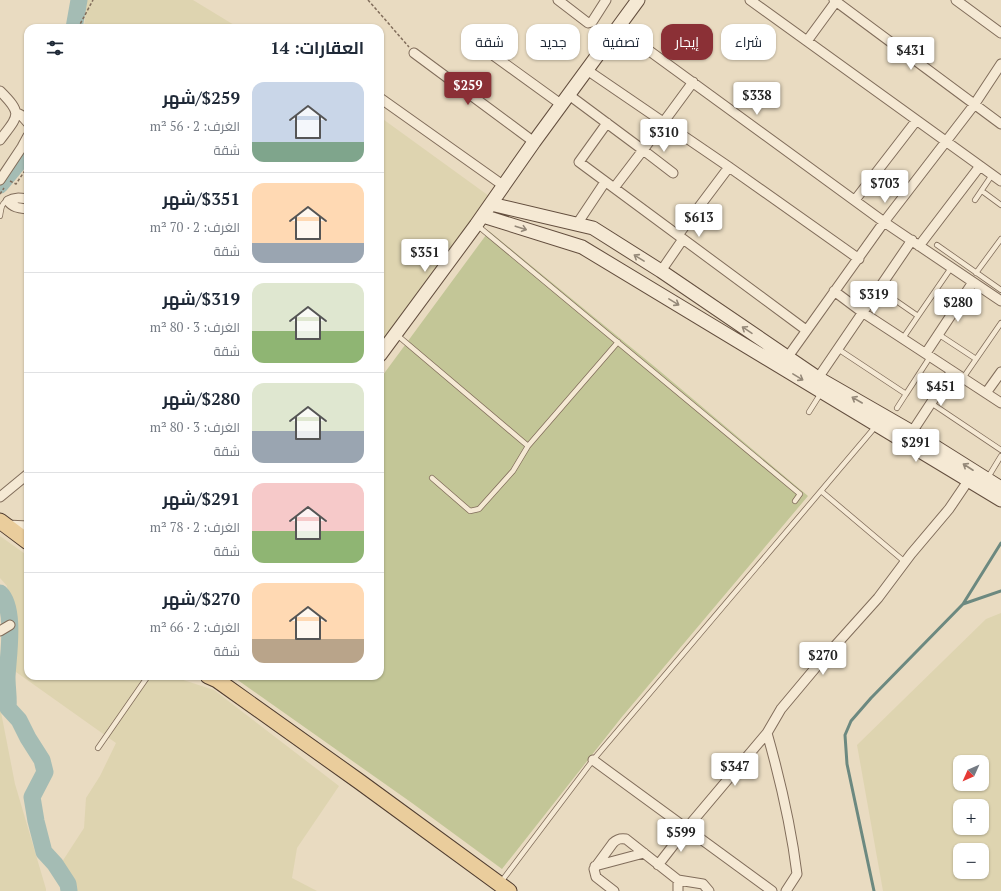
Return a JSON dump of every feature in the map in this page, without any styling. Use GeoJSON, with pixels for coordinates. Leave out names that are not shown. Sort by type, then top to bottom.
{"type":"FeatureCollection","features":[{"type":"Feature","properties":{"kind":"main road"},"geometry":{"type":"LineString","coordinates":[[3,523],[24,539]]}},
{"type":"Feature","properties":{"kind":"main road"},"geometry":{"type":"LineString","coordinates":[[217,680],[505,887]]}},
{"type":"Feature","properties":{"kind":"street"},"geometry":{"type":"LineString","coordinates":[[558,0],[588,23],[592,22],[606,0]]}},
{"type":"Feature","properties":{"kind":"street"},"geometry":{"type":"LineString","coordinates":[[621,24],[638,0]]}},
{"type":"Feature","properties":{"kind":"street"},"geometry":{"type":"LineString","coordinates":[[750,0],[1001,181]]}},
{"type":"Feature","properties":{"kind":"street"},"geometry":{"type":"LineString","coordinates":[[807,41],[835,0],[1001,124]]}},
{"type":"Feature","properties":{"kind":"street"},"geometry":{"type":"LineString","coordinates":[[956,0],[1001,33]]}},
{"type":"Feature","properties":{"kind":"street"},"geometry":{"type":"LineString","coordinates":[[414,53],[534,142]]}},
{"type":"Feature","properties":{"kind":"street"},"geometry":{"type":"LineString","coordinates":[[653,53],[884,222],[1001,301]]}},
{"type":"Feature","properties":{"kind":"street"},"geometry":{"type":"LineString","coordinates":[[502,60],[565,100],[607,123],[673,172]]}},
{"type":"Feature","properties":{"kind":"street"},"geometry":{"type":"LineString","coordinates":[[384,349],[480,221],[534,142],[594,60]]}},
{"type":"Feature","properties":{"kind":"street"},"geometry":{"type":"LineString","coordinates":[[785,363],[806,330],[834,291],[859,259],[884,222],[974,105],[1001,64]]}},
{"type":"Feature","properties":{"kind":"street"},"geometry":{"type":"LineString","coordinates":[[587,70],[729,167],[859,259]]}},
{"type":"Feature","properties":{"kind":"street"},"geometry":{"type":"LineString","coordinates":[[614,188],[693,82]]}},
{"type":"Feature","properties":{"kind":"street"},"geometry":{"type":"LineString","coordinates":[[0,91],[17,113],[24,118]]}},
{"type":"Feature","properties":{"kind":"street"},"geometry":{"type":"LineString","coordinates":[[384,101],[504,186]]}},
{"type":"Feature","properties":{"kind":"street"},"geometry":{"type":"LineString","coordinates":[[0,140],[14,121],[17,113]]}},
{"type":"Feature","properties":{"kind":"street"},"geometry":{"type":"LineString","coordinates":[[855,200],[916,121]]}},
{"type":"Feature","properties":{"kind":"street"},"geometry":{"type":"LineString","coordinates":[[607,123],[579,162],[806,330]]}},
{"type":"Feature","properties":{"kind":"street"},"geometry":{"type":"LineString","coordinates":[[0,180],[24,143]]}},
{"type":"Feature","properties":{"kind":"street"},"geometry":{"type":"LineString","coordinates":[[818,378],[879,289],[980,166]]}},
{"type":"Feature","properties":{"kind":"street"},"geometry":{"type":"LineString","coordinates":[[661,271],[681,237],[729,167]]}},
{"type":"Feature","properties":{"kind":"street"},"geometry":{"type":"LineString","coordinates":[[577,224],[605,182]]}},
{"type":"Feature","properties":{"kind":"street"},"geometry":{"type":"LineString","coordinates":[[24,199],[12,198],[8,201],[11,205],[24,208]]}},
{"type":"Feature","properties":{"kind":"street"},"geometry":{"type":"LineString","coordinates":[[491,204],[593,228],[661,271],[822,391],[1001,500]]}},
{"type":"Feature","properties":{"kind":"street"},"geometry":{"type":"LineString","coordinates":[[480,221],[582,247],[785,363],[818,378],[912,432],[1001,488]]}},
{"type":"Feature","properties":{"kind":"street"},"geometry":{"type":"LineString","coordinates":[[928,354],[938,334],[973,282]]}},
{"type":"Feature","properties":{"kind":"street"},"geometry":{"type":"LineString","coordinates":[[834,291],[862,312],[1001,403]]}},
{"type":"Feature","properties":{"kind":"street"},"geometry":{"type":"LineString","coordinates":[[912,432],[952,371]]}},
{"type":"Feature","properties":{"kind":"street"},"geometry":{"type":"LineString","coordinates":[[986,393],[1000,376]]}},
{"type":"Feature","properties":{"kind":"street"},"geometry":{"type":"LineString","coordinates":[[0,497],[24,477]]}},
{"type":"Feature","properties":{"kind":"street"},"geometry":{"type":"LineString","coordinates":[[658,865],[767,732],[781,709],[878,598],[905,562],[941,519],[968,481]]}},
{"type":"Feature","properties":{"kind":"street"},"geometry":{"type":"LineString","coordinates":[[3,523],[24,526]]}},
{"type":"Feature","properties":{"kind":"street"},"geometry":{"type":"LineString","coordinates":[[0,631],[10,625]]}},
{"type":"Feature","properties":{"kind":"street"},"geometry":{"type":"LineString","coordinates":[[767,732],[781,782],[792,837],[797,874],[786,891]]}},
{"type":"Feature","properties":{"kind":"street"},"geometry":{"type":"LineString","coordinates":[[593,760],[772,891]]}},
{"type":"Feature","properties":{"kind":"street"},"geometry":{"type":"LineString","coordinates":[[614,891],[596,877],[594,869],[613,843],[621,838],[626,839],[678,880],[703,884],[709,891]]}},
{"type":"Feature","properties":{"kind":"street"},"geometry":{"type":"LineString","coordinates":[[595,866],[644,853]]}},
{"type":"Feature","properties":{"kind":"street"},"geometry":{"type":"LineString","coordinates":[[678,880],[678,891]]}},
{"type":"Feature","properties":{"kind":"lane"},"geometry":{"type":"LineString","coordinates":[[975,200],[992,175]]}},
{"type":"Feature","properties":{"kind":"lane"},"geometry":{"type":"LineString","coordinates":[[982,191],[1001,205]]}},
{"type":"Feature","properties":{"kind":"lane"},"geometry":{"type":"LineString","coordinates":[[0,216],[2,204],[8,201]]}},
{"type":"Feature","properties":{"kind":"lane"},"geometry":{"type":"LineString","coordinates":[[480,221],[618,342],[800,494],[794,502]]}},
{"type":"Feature","properties":{"kind":"lane"},"geometry":{"type":"LineString","coordinates":[[976,273],[1001,238]]}},
{"type":"Feature","properties":{"kind":"lane"},"geometry":{"type":"LineString","coordinates":[[937,246],[1001,290]]}},
{"type":"Feature","properties":{"kind":"lane"},"geometry":{"type":"LineString","coordinates":[[903,338],[952,268]]}},
{"type":"Feature","properties":{"kind":"lane"},"geometry":{"type":"LineString","coordinates":[[879,289],[918,316]]}},
{"type":"Feature","properties":{"kind":"lane"},"geometry":{"type":"LineString","coordinates":[[963,378],[1001,323]]}},
{"type":"Feature","properties":{"kind":"lane"},"geometry":{"type":"LineString","coordinates":[[395,334],[528,446]]}},
{"type":"Feature","properties":{"kind":"lane"},"geometry":{"type":"LineString","coordinates":[[938,334],[976,359]]}},
{"type":"Feature","properties":{"kind":"lane"},"geometry":{"type":"LineString","coordinates":[[432,478],[470,511],[479,509],[513,471],[528,446],[618,342]]}},
{"type":"Feature","properties":{"kind":"lane"},"geometry":{"type":"LineString","coordinates":[[838,348],[906,394]]}},
{"type":"Feature","properties":{"kind":"lane"},"geometry":{"type":"LineString","coordinates":[[896,408],[906,394],[928,354]]}},
{"type":"Feature","properties":{"kind":"lane"},"geometry":{"type":"LineString","coordinates":[[809,412],[822,391]]}},
{"type":"Feature","properties":{"kind":"lane"},"geometry":{"type":"LineString","coordinates":[[931,403],[1001,450]]}},
{"type":"Feature","properties":{"kind":"lane"},"geometry":{"type":"LineString","coordinates":[[505,887],[570,789],[593,760],[878,425]]}},
{"type":"Feature","properties":{"kind":"lane"},"geometry":{"type":"LineString","coordinates":[[987,479],[1001,456]]}},
{"type":"Feature","properties":{"kind":"lane"},"geometry":{"type":"LineString","coordinates":[[821,491],[905,562]]}},
{"type":"Feature","properties":{"kind":"lane"},"geometry":{"type":"LineString","coordinates":[[98,748],[145,680]]}},
{"type":"Feature","properties":{"kind":"path"},"geometry":{"type":"LineString","coordinates":[[80,24],[93,0]]}},
{"type":"Feature","properties":{"kind":"path"},"geometry":{"type":"LineString","coordinates":[[368,0],[414,53]]}},
{"type":"Feature","properties":{"kind":"path"},"geometry":{"type":"LineString","coordinates":[[0,194],[11,180],[16,184],[24,172]]}},
{"type":"Feature","properties":{"kind":"shaded area"},"geometry":{"type":"Polygon","coordinates":[[[87,0],[193,0],[232,24],[84,24],[87,0]]]}},
{"type":"Feature","properties":{"kind":"shaded area"},"geometry":{"type":"Polygon","coordinates":[[[384,120],[489,196],[384,340],[384,120]]]}},
{"type":"Feature","properties":{"kind":"shaded area"},"geometry":{"type":"Polygon","coordinates":[[[0,536],[24,553],[24,678],[16,672],[7,586],[0,578],[0,536]]]}},
{"type":"Feature","properties":{"kind":"shaded area"},"geometry":{"type":"Polygon","coordinates":[[[1001,613],[1001,891],[883,891],[857,745],[986,619],[1001,613]]]}},
{"type":"Feature","properties":{"kind":"shaded area"},"geometry":{"type":"Polygon","coordinates":[[[27,680],[183,680],[214,690],[339,786],[297,848],[292,878],[317,891],[75,891],[76,887],[60,865],[84,828],[86,798],[100,776],[116,743],[27,680]]]}},
{"type":"Feature","properties":{"kind":"shaded area"},"geometry":{"type":"Polygon","coordinates":[[[0,707],[15,784],[46,891],[0,891],[0,707]]]}},
{"type":"Feature","properties":{"kind":"green space"},"geometry":{"type":"Polygon","coordinates":[[[489,231],[655,367],[808,496],[621,718],[502,869],[412,803],[238,680],[384,680],[384,374],[489,231]]]}},
{"type":"Feature","properties":{"kind":"waterway"},"geometry":{"type":"LineString","coordinates":[[75,24],[79,0]]}},
{"type":"Feature","properties":{"kind":"waterway"},"geometry":{"type":"LineString","coordinates":[[0,185],[24,156]]}},
{"type":"Feature","properties":{"kind":"waterway"},"geometry":{"type":"LineString","coordinates":[[963,604],[1001,543]]}},
{"type":"Feature","properties":{"kind":"waterway"},"geometry":{"type":"LineString","coordinates":[[874,891],[847,764],[845,735],[851,721],[871,698],[963,604],[1001,591]]}},
{"type":"Feature","properties":{"kind":"waterway"},"geometry":{"type":"LineString","coordinates":[[0,593],[5,600],[10,621],[7,677],[8,708],[19,720],[42,760],[45,772],[32,797],[36,821],[44,852],[55,864],[68,884],[69,891]]}}]}
